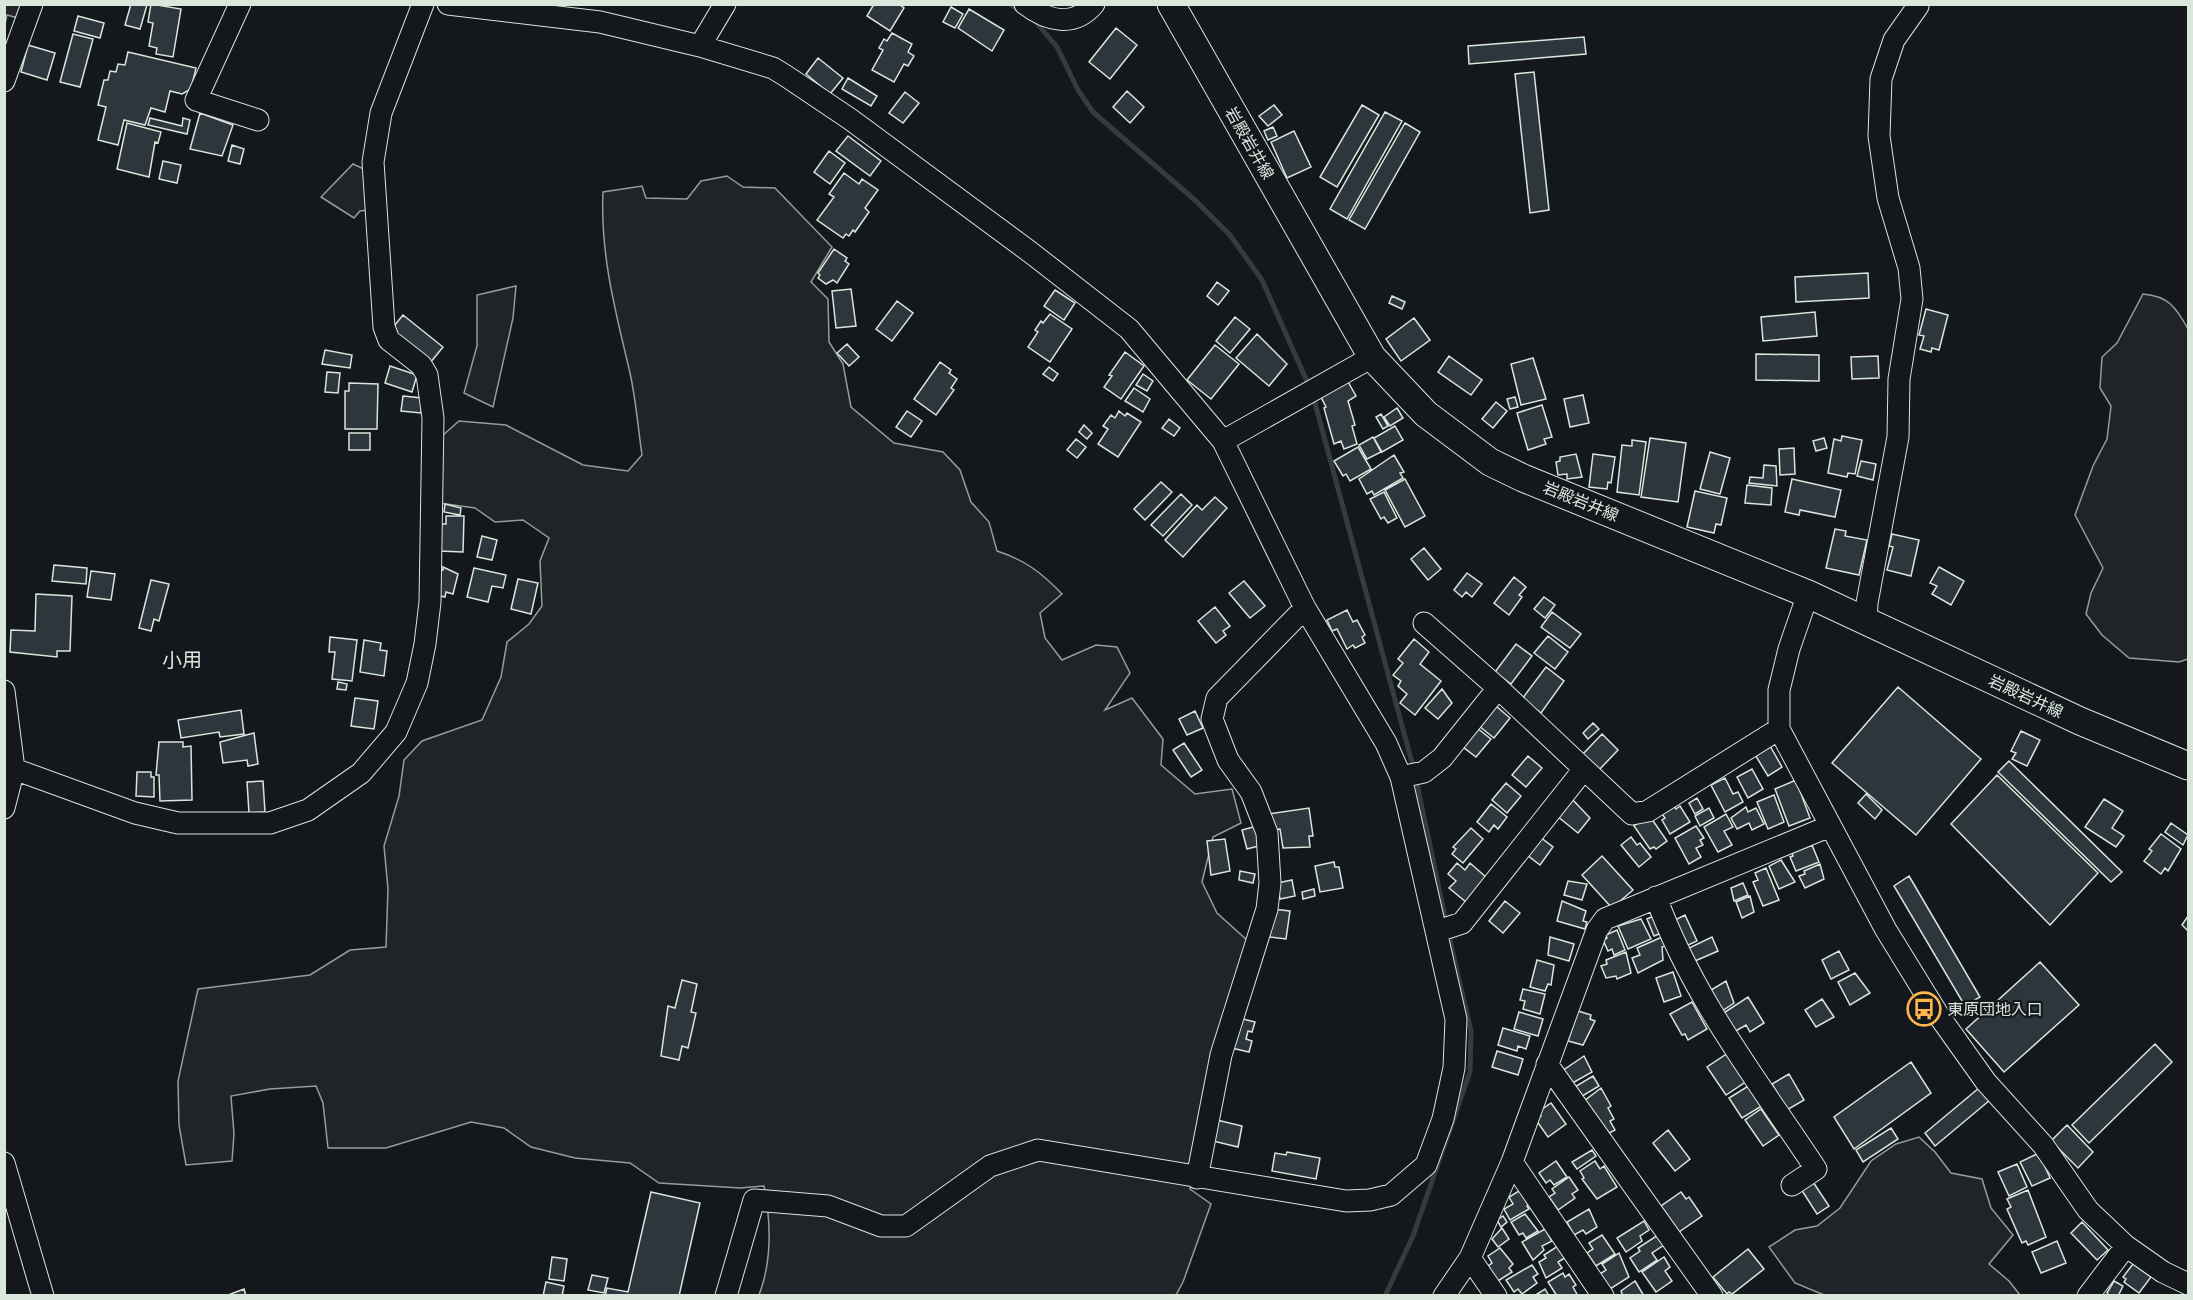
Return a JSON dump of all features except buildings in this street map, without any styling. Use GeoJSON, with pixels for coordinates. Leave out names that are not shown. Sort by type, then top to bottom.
{"type":"FeatureCollection","features":[{"type":"Feature","properties":{"kind":"main road","name":"岩殿岩井線"},"geometry":{"type":"LineString","coordinates":[[1171,4],[1372,357],[1426,414],[1490,462],[1523,478],[1808,594],[2080,721],[2188,766]]}},
{"type":"Feature","properties":{"kind":"street"},"geometry":{"type":"LineString","coordinates":[[4,81],[32,4]]}},
{"type":"Feature","properties":{"kind":"street"},"geometry":{"type":"LineString","coordinates":[[240,4],[196,100],[258,120]]}},
{"type":"Feature","properties":{"kind":"street"},"geometry":{"type":"LineString","coordinates":[[14,769],[126,810],[178,823],[270,823],[308,810],[361,773],[396,732],[417,683],[430,602],[433,418],[427,375],[421,365],[389,340],[384,327],[373,162],[381,113],[423,4]]}},
{"type":"Feature","properties":{"kind":"street"},"geometry":{"type":"LineString","coordinates":[[448,4],[600,22],[700,46],[773,68],[850,119],[1030,252],[1129,329],[1223,441],[1305,608],[1386,743],[1401,777],[1438,931],[1456,1018],[1454,1068],[1443,1119],[1426,1165],[1391,1195],[1370,1200],[1346,1201],[1038,1150],[990,1166],[906,1226],[881,1226],[828,1206],[754,1200],[726,1296]]}},
{"type":"Feature","properties":{"kind":"street"},"geometry":{"type":"LineString","coordinates":[[700,46],[725,4]]}},
{"type":"Feature","properties":{"kind":"street"},"geometry":{"type":"LineString","coordinates":[[1025,4],[1040,16],[1066,21],[1085,15],[1094,4]]}},
{"type":"Feature","properties":{"kind":"street"},"geometry":{"type":"LineString","coordinates":[[1866,621],[1867,603],[1898,437],[1899,379],[1912,298],[1909,268],[1888,198],[1879,136],[1881,79],[1894,40],[1918,6]]}},
{"type":"Feature","properties":{"kind":"street"},"geometry":{"type":"LineString","coordinates":[[1223,441],[1372,357]]}},
{"type":"Feature","properties":{"kind":"street"},"geometry":{"type":"LineString","coordinates":[[1808,594],[1789,649],[1779,690],[1779,729],[1886,930],[1946,1025],[1986,1082],[2043,1145],[2088,1210],[2126,1246],[2163,1272],[2188,1284]]}},
{"type":"Feature","properties":{"kind":"street"},"geometry":{"type":"LineString","coordinates":[[1197,1178],[1221,1055],[1267,909],[1270,883],[1267,833],[1251,792],[1228,760],[1212,719],[1217,698],[1305,608]]}},
{"type":"Feature","properties":{"kind":"street"},"geometry":{"type":"LineString","coordinates":[[1425,623],[1632,814],[1647,811],[1779,729]]}},
{"type":"Feature","properties":{"kind":"street"},"geometry":{"type":"LineString","coordinates":[[1401,777],[1424,772],[1442,758],[1498,688]]}},
{"type":"Feature","properties":{"kind":"street"},"geometry":{"type":"LineString","coordinates":[[4,691],[14,769],[4,808]]}},
{"type":"Feature","properties":{"kind":"street"},"geometry":{"type":"LineString","coordinates":[[1438,931],[1462,923],[1584,769]]}},
{"type":"Feature","properties":{"kind":"street"},"geometry":{"type":"LineString","coordinates":[[1444,1296],[1470,1258],[1512,1162],[1597,930],[1605,919],[1830,826]]}},
{"type":"Feature","properties":{"kind":"street"},"geometry":{"type":"LineString","coordinates":[[1656,897],[1672,942],[1717,1022],[1816,1169],[1792,1185]]}},
{"type":"Feature","properties":{"kind":"street"},"geometry":{"type":"LineString","coordinates":[[1547,1064],[1712,1296]]}},
{"type":"Feature","properties":{"kind":"street"},"geometry":{"type":"LineString","coordinates":[[1512,1162],[1603,1296]]}},
{"type":"Feature","properties":{"kind":"street"},"geometry":{"type":"LineString","coordinates":[[4,1163],[44,1296]]}},
{"type":"Feature","properties":{"kind":"street"},"geometry":{"type":"LineString","coordinates":[[2088,1296],[2126,1246]]}},
{"type":"Feature","properties":{"kind":"street"},"geometry":{"type":"LineString","coordinates":[[1470,1258],[1497,1296]]}},
{"type":"Feature","properties":{"kind":"shaded area"},"geometry":{"type":"Polygon","coordinates":[[[5,5],[22,5],[18,18],[7,15],[5,24],[5,5]]]}},
{"type":"Feature","properties":{"kind":"shaded area"},"geometry":{"type":"Polygon","coordinates":[[[353,164],[366,170],[369,210],[360,211],[354,218],[321,197],[353,164]]]}},
{"type":"Feature","properties":{"kind":"shaded area"},"geometry":{"type":"Polygon","coordinates":[[[727,176],[743,187],[775,188],[832,247],[811,282],[828,299],[829,342],[843,364],[851,407],[894,443],[943,452],[960,470],[971,502],[989,522],[997,551],[1032,568],[1062,594],[1040,613],[1045,638],[1062,660],[1096,645],[1117,647],[1130,673],[1105,710],[1132,698],[1163,739],[1161,765],[1195,794],[1232,789],[1241,823],[1213,837],[1202,882],[1217,913],[1248,941],[1190,1189],[1211,1204],[1183,1282],[1176,1295],[759,1295],[766,1269],[769,1241],[764,1186],[740,1188],[659,1183],[630,1163],[575,1158],[531,1147],[504,1128],[471,1122],[386,1148],[328,1148],[323,1103],[316,1086],[270,1089],[231,1096],[234,1134],[232,1161],[186,1165],[179,1125],[178,1081],[198,989],[310,975],[350,950],[386,947],[388,889],[384,846],[399,796],[404,760],[422,741],[482,720],[501,677],[507,642],[529,624],[542,606],[540,561],[549,538],[523,520],[495,522],[475,508],[439,503],[443,435],[459,421],[506,425],[583,465],[628,471],[642,455],[632,383],[607,261],[603,192],[642,186],[646,198],[687,199],[701,181],[727,176]]]}},
{"type":"Feature","properties":{"kind":"shaded area"},"geometry":{"type":"Polygon","coordinates":[[[516,286],[513,318],[493,407],[464,393],[477,346],[477,295],[516,286]]]}},
{"type":"Feature","properties":{"kind":"shaded area"},"geometry":{"type":"Polygon","coordinates":[[[2143,294],[2165,300],[2175,309],[2188,329],[2188,659],[2179,662],[2129,658],[2102,635],[2086,614],[2091,593],[2103,568],[2075,515],[2093,466],[2107,439],[2111,406],[2100,388],[2102,357],[2117,343],[2143,294]]]}},
{"type":"Feature","properties":{"kind":"shaded area"},"geometry":{"type":"Polygon","coordinates":[[[1919,1137],[1935,1152],[1951,1173],[1982,1179],[1991,1208],[2013,1235],[1989,1264],[2009,1281],[2020,1295],[1824,1295],[1795,1283],[1769,1247],[1795,1230],[1817,1226],[1840,1208],[1871,1161],[1896,1144],[1919,1137]]]}},
{"type":"Feature","properties":{"kind":"waterway"},"geometry":{"type":"LineString","coordinates":[[1010,4],[1021,12]]}},
{"type":"Feature","properties":{"kind":"waterway"},"geometry":{"type":"LineString","coordinates":[[1034,20],[1057,47],[1078,90],[1093,112],[1196,201],[1230,235],[1262,280],[1310,388]]}},
{"type":"Feature","properties":{"kind":"waterway"},"geometry":{"type":"LineString","coordinates":[[1313,396],[1414,770]]}},
{"type":"Feature","properties":{"kind":"waterway"},"geometry":{"type":"LineString","coordinates":[[1416,779],[1446,922]]}},
{"type":"Feature","properties":{"kind":"waterway"},"geometry":{"type":"LineString","coordinates":[[1385,1296],[1413,1236],[1470,1072],[1471,1031],[1448,932]]}},
{"type":"Feature","properties":{"kind":"place","name":"東原団地入口"},"geometry":{"type":"Point","coordinates":[1924,1009]}},
{"type":"Feature","properties":{"kind":"district","name":"小用"},"geometry":{"type":"Point","coordinates":[182,660]}}]}
